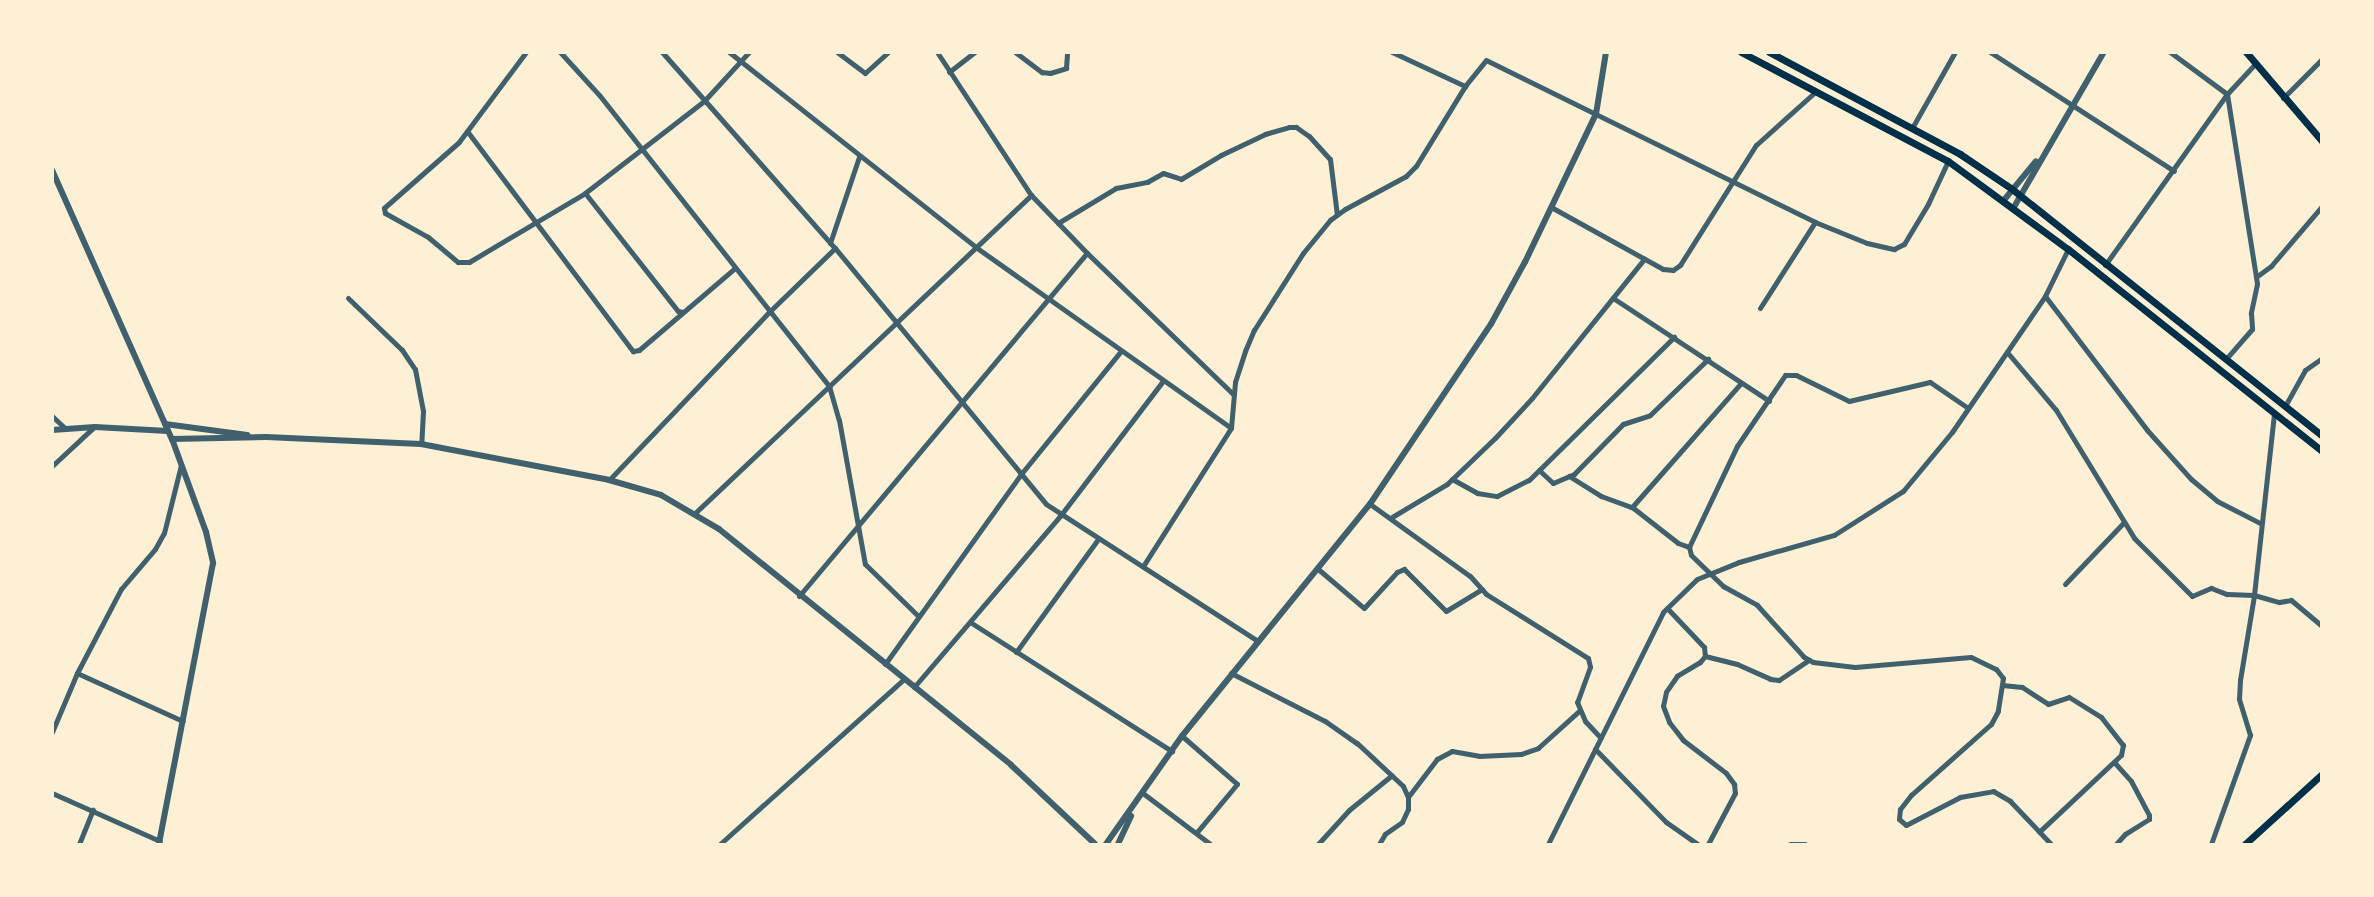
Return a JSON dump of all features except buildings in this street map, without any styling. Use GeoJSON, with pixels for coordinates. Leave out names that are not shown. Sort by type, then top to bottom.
{"type":"FeatureCollection","features":[{"type":"Feature","properties":{"kind":"main road"},"geometry":{"type":"LineString","coordinates":[[1741,52],[1948,160],[2068,249],[2322,451]]}},
{"type":"Feature","properties":{"kind":"main road"},"geometry":{"type":"LineString","coordinates":[[2246,52],[2322,141]]}},
{"type":"Feature","properties":{"kind":"main road"},"geometry":{"type":"LineString","coordinates":[[1774,54],[1960,154],[2011,189],[2322,436]]}},
{"type":"Feature","properties":{"kind":"main road"},"geometry":{"type":"LineString","coordinates":[[2245,845],[2322,774]]}},
{"type":"Feature","properties":{"kind":"street"},"geometry":{"type":"LineString","coordinates":[[526,52],[467,131],[446,154],[384,208],[386,213],[463,264],[585,193],[704,101],[749,52]]}},
{"type":"Feature","properties":{"kind":"street"},"geometry":{"type":"LineString","coordinates":[[560,52],[600,96],[829,386],[839,420],[861,552],[869,570],[917,615]]}},
{"type":"Feature","properties":{"kind":"street"},"geometry":{"type":"LineString","coordinates":[[662,52],[832,245],[1021,474],[1060,516],[1258,641]]}},
{"type":"Feature","properties":{"kind":"street"},"geometry":{"type":"LineString","coordinates":[[729,52],[977,248],[1120,352],[1231,428]]}},
{"type":"Feature","properties":{"kind":"street"},"geometry":{"type":"LineString","coordinates":[[837,52],[865,73],[888,52]]}},
{"type":"Feature","properties":{"kind":"street"},"geometry":{"type":"LineString","coordinates":[[937,52],[1031,195],[1234,396]]}},
{"type":"Feature","properties":{"kind":"street"},"geometry":{"type":"LineString","coordinates":[[949,72],[975,52]]}},
{"type":"Feature","properties":{"kind":"street"},"geometry":{"type":"LineString","coordinates":[[1015,52],[1042,72],[1050,73],[1066,68],[1067,52]]}},
{"type":"Feature","properties":{"kind":"street"},"geometry":{"type":"LineString","coordinates":[[1392,52],[1465,86]]}},
{"type":"Feature","properties":{"kind":"street"},"geometry":{"type":"LineString","coordinates":[[1105,845],[1144,794],[1182,736],[1370,504],[1491,324],[1596,114],[1606,52]]}},
{"type":"Feature","properties":{"kind":"street"},"geometry":{"type":"LineString","coordinates":[[1912,128],[1955,52]]}},
{"type":"Feature","properties":{"kind":"street"},"geometry":{"type":"LineString","coordinates":[[1990,52],[2174,172]]}},
{"type":"Feature","properties":{"kind":"street"},"geometry":{"type":"LineString","coordinates":[[2014,207],[2041,156],[2104,52]]}},
{"type":"Feature","properties":{"kind":"street"},"geometry":{"type":"LineString","coordinates":[[2170,52],[2227,94],[2257,290],[2251,313],[2252,329],[2226,359]]}},
{"type":"Feature","properties":{"kind":"street"},"geometry":{"type":"LineString","coordinates":[[2283,97],[2322,59]]}},
{"type":"Feature","properties":{"kind":"street"},"geometry":{"type":"LineString","coordinates":[[1143,566],[1231,428],[1239,367],[1254,330],[1303,253],[1337,215],[1406,176],[1416,166],[1465,86],[1483,63],[1490,60],[1815,222],[1867,243],[1900,247],[1928,204],[1948,160]]}},
{"type":"Feature","properties":{"kind":"street"},"geometry":{"type":"LineString","coordinates":[[2105,265],[2174,172],[2227,94],[2255,64]]}},
{"type":"Feature","properties":{"kind":"street"},"geometry":{"type":"LineString","coordinates":[[1551,206],[1663,269],[1673,270],[1680,265],[1732,179],[1770,130],[1815,92]]}},
{"type":"Feature","properties":{"kind":"street"},"geometry":{"type":"LineString","coordinates":[[1058,223],[1116,187],[1147,182],[1163,173],[1181,179],[1221,155],[1289,127],[1296,127],[1309,136],[1330,159],[1337,215]]}},
{"type":"Feature","properties":{"kind":"street"},"geometry":{"type":"LineString","coordinates":[[467,131],[634,351],[639,350],[735,268]]}},
{"type":"Feature","properties":{"kind":"street"},"geometry":{"type":"LineString","coordinates":[[2004,200],[2041,156]]}},
{"type":"Feature","properties":{"kind":"street"},"geometry":{"type":"LineString","coordinates":[[609,480],[832,245],[859,157]]}},
{"type":"Feature","properties":{"kind":"street"},"geometry":{"type":"LineString","coordinates":[[52,170],[169,431],[206,532],[214,563],[159,843],[52,793]]}},
{"type":"Feature","properties":{"kind":"street"},"geometry":{"type":"LineString","coordinates":[[585,193],[678,311],[683,312]]}},
{"type":"Feature","properties":{"kind":"street"},"geometry":{"type":"LineString","coordinates":[[695,513],[1031,195]]}},
{"type":"Feature","properties":{"kind":"street"},"geometry":{"type":"LineString","coordinates":[[2256,277],[2271,266],[2322,206]]}},
{"type":"Feature","properties":{"kind":"street"},"geometry":{"type":"LineString","coordinates":[[1760,308],[1815,222]]}},
{"type":"Feature","properties":{"kind":"street"},"geometry":{"type":"LineString","coordinates":[[1548,845],[1667,608],[1697,579],[1739,562],[1835,535],[1903,491],[1968,408],[2007,352],[2045,296],[2068,249]]}},
{"type":"Feature","properties":{"kind":"street"},"geometry":{"type":"LineString","coordinates":[[799,596],[1087,253]]}},
{"type":"Feature","properties":{"kind":"street"},"geometry":{"type":"LineString","coordinates":[[1392,517],[1452,480],[1532,398],[1644,259]]}},
{"type":"Feature","properties":{"kind":"street"},"geometry":{"type":"LineString","coordinates":[[2045,296],[2107,380],[2169,456],[2204,492],[2260,523]]}},
{"type":"Feature","properties":{"kind":"street"},"geometry":{"type":"LineString","coordinates":[[348,298],[402,350],[415,369],[423,411],[421,444]]}},
{"type":"Feature","properties":{"kind":"street"},"geometry":{"type":"LineString","coordinates":[[1613,298],[1769,401]]}},
{"type":"Feature","properties":{"kind":"street"},"geometry":{"type":"LineString","coordinates":[[1452,480],[1477,493],[1497,496],[1512,491],[1539,470],[1674,337]]}},
{"type":"Feature","properties":{"kind":"street"},"geometry":{"type":"LineString","coordinates":[[885,664],[917,615],[1021,474],[1120,352]]}},
{"type":"Feature","properties":{"kind":"street"},"geometry":{"type":"LineString","coordinates":[[2007,352],[2056,410],[2123,523],[2192,596],[2211,588],[2227,594],[2254,594],[2279,602],[2295,601],[2322,626]]}},
{"type":"Feature","properties":{"kind":"street"},"geometry":{"type":"LineString","coordinates":[[2285,406],[2305,370],[2322,358]]}},
{"type":"Feature","properties":{"kind":"street"},"geometry":{"type":"LineString","coordinates":[[1539,470],[1550,482],[1569,477],[1623,424],[1650,415],[1708,359]]}},
{"type":"Feature","properties":{"kind":"street"},"geometry":{"type":"LineString","coordinates":[[1968,408],[1930,382],[1849,401],[1790,374],[1782,378],[1737,446],[1689,547],[1691,555],[1723,586],[1767,613],[1776,628],[1809,660],[1855,667],[1971,657],[2001,673],[1998,710],[1991,724],[1911,794],[1900,809],[1899,819],[1906,825],[1960,797],[1993,791],[2010,801],[2051,845]]}},
{"type":"Feature","properties":{"kind":"street"},"geometry":{"type":"LineString","coordinates":[[914,687],[1060,516],[1163,382]]}},
{"type":"Feature","properties":{"kind":"street"},"geometry":{"type":"LineString","coordinates":[[1632,507],[1741,383]]}},
{"type":"Feature","properties":{"kind":"street"},"geometry":{"type":"LineString","coordinates":[[2211,845],[2250,735],[2239,699],[2240,680],[2254,594],[2274,413]]}},
{"type":"Feature","properties":{"kind":"street"},"geometry":{"type":"LineString","coordinates":[[52,416],[65,428]]}},
{"type":"Feature","properties":{"kind":"street"},"geometry":{"type":"LineString","coordinates":[[165,424],[266,437]]}},
{"type":"Feature","properties":{"kind":"street"},"geometry":{"type":"LineString","coordinates":[[52,430],[94,427],[169,431]]}},
{"type":"Feature","properties":{"kind":"street"},"geometry":{"type":"LineString","coordinates":[[52,466],[94,427]]}},
{"type":"Feature","properties":{"kind":"street"},"geometry":{"type":"LineString","coordinates":[[172,439],[266,437],[421,444],[609,480],[661,495],[719,529],[1011,765],[1095,845]]}},
{"type":"Feature","properties":{"kind":"street"},"geometry":{"type":"LineString","coordinates":[[52,732],[77,673],[121,589],[155,549],[164,533],[181,465]]}},
{"type":"Feature","properties":{"kind":"street"},"geometry":{"type":"LineString","coordinates":[[1569,477],[1601,496],[1632,507],[1678,543],[1689,547]]}},
{"type":"Feature","properties":{"kind":"street"},"geometry":{"type":"LineString","coordinates":[[1370,504],[1392,517],[1470,576],[1482,589],[1588,658],[1590,667],[1577,702],[1579,710],[1601,738]]}},
{"type":"Feature","properties":{"kind":"street"},"geometry":{"type":"LineString","coordinates":[[2065,584],[2123,523]]}},
{"type":"Feature","properties":{"kind":"street"},"geometry":{"type":"LineString","coordinates":[[1016,652],[1098,539]]}},
{"type":"Feature","properties":{"kind":"street"},"geometry":{"type":"LineString","coordinates":[[1318,569],[1364,608],[1397,572],[1404,569],[1446,611],[1482,589]]}},
{"type":"Feature","properties":{"kind":"street"},"geometry":{"type":"LineString","coordinates":[[1667,608],[1704,647],[1705,656]]}},
{"type":"Feature","properties":{"kind":"street"},"geometry":{"type":"LineString","coordinates":[[970,622],[1171,751]]}},
{"type":"Feature","properties":{"kind":"street"},"geometry":{"type":"LineString","coordinates":[[1708,845],[1735,793],[1734,784],[1726,773],[1683,740],[1669,722],[1663,706],[1666,692],[1677,676],[1705,656],[1737,664],[1779,680],[1809,660]]}},
{"type":"Feature","properties":{"kind":"street"},"geometry":{"type":"LineString","coordinates":[[77,673],[183,721]]}},
{"type":"Feature","properties":{"kind":"street"},"geometry":{"type":"LineString","coordinates":[[1231,674],[1325,721],[1392,775],[1408,797],[1408,810],[1402,822],[1385,834],[1379,845]]}},
{"type":"Feature","properties":{"kind":"street"},"geometry":{"type":"LineString","coordinates":[[720,845],[904,679]]}},
{"type":"Feature","properties":{"kind":"street"},"geometry":{"type":"LineString","coordinates":[[2002,685],[2022,687],[2048,704],[2069,696],[2101,716],[2123,745],[2114,762],[2039,832]]}},
{"type":"Feature","properties":{"kind":"street"},"geometry":{"type":"LineString","coordinates":[[1408,797],[1437,759],[1452,751],[1479,756],[1521,754],[1538,748],[1579,710]]}},
{"type":"Feature","properties":{"kind":"street"},"geometry":{"type":"LineString","coordinates":[[1182,736],[1237,784],[1197,832]]}},
{"type":"Feature","properties":{"kind":"street"},"geometry":{"type":"LineString","coordinates":[[1595,749],[1666,822],[1698,845]]}},
{"type":"Feature","properties":{"kind":"street"},"geometry":{"type":"LineString","coordinates":[[2114,762],[2131,780],[2149,815],[2149,819],[2125,834],[2116,845]]}},
{"type":"Feature","properties":{"kind":"street"},"geometry":{"type":"LineString","coordinates":[[1318,845],[1349,810],[1392,775]]}},
{"type":"Feature","properties":{"kind":"street"},"geometry":{"type":"LineString","coordinates":[[1144,794],[1197,832],[1210,845]]}},
{"type":"Feature","properties":{"kind":"street"},"geometry":{"type":"LineString","coordinates":[[1118,845],[1134,808]]}},
{"type":"Feature","properties":{"kind":"street"},"geometry":{"type":"LineString","coordinates":[[79,845],[93,810]]}},
{"type":"Feature","properties":{"kind":"street"},"geometry":{"type":"LineString","coordinates":[[1790,845],[1805,845]]}}]}
